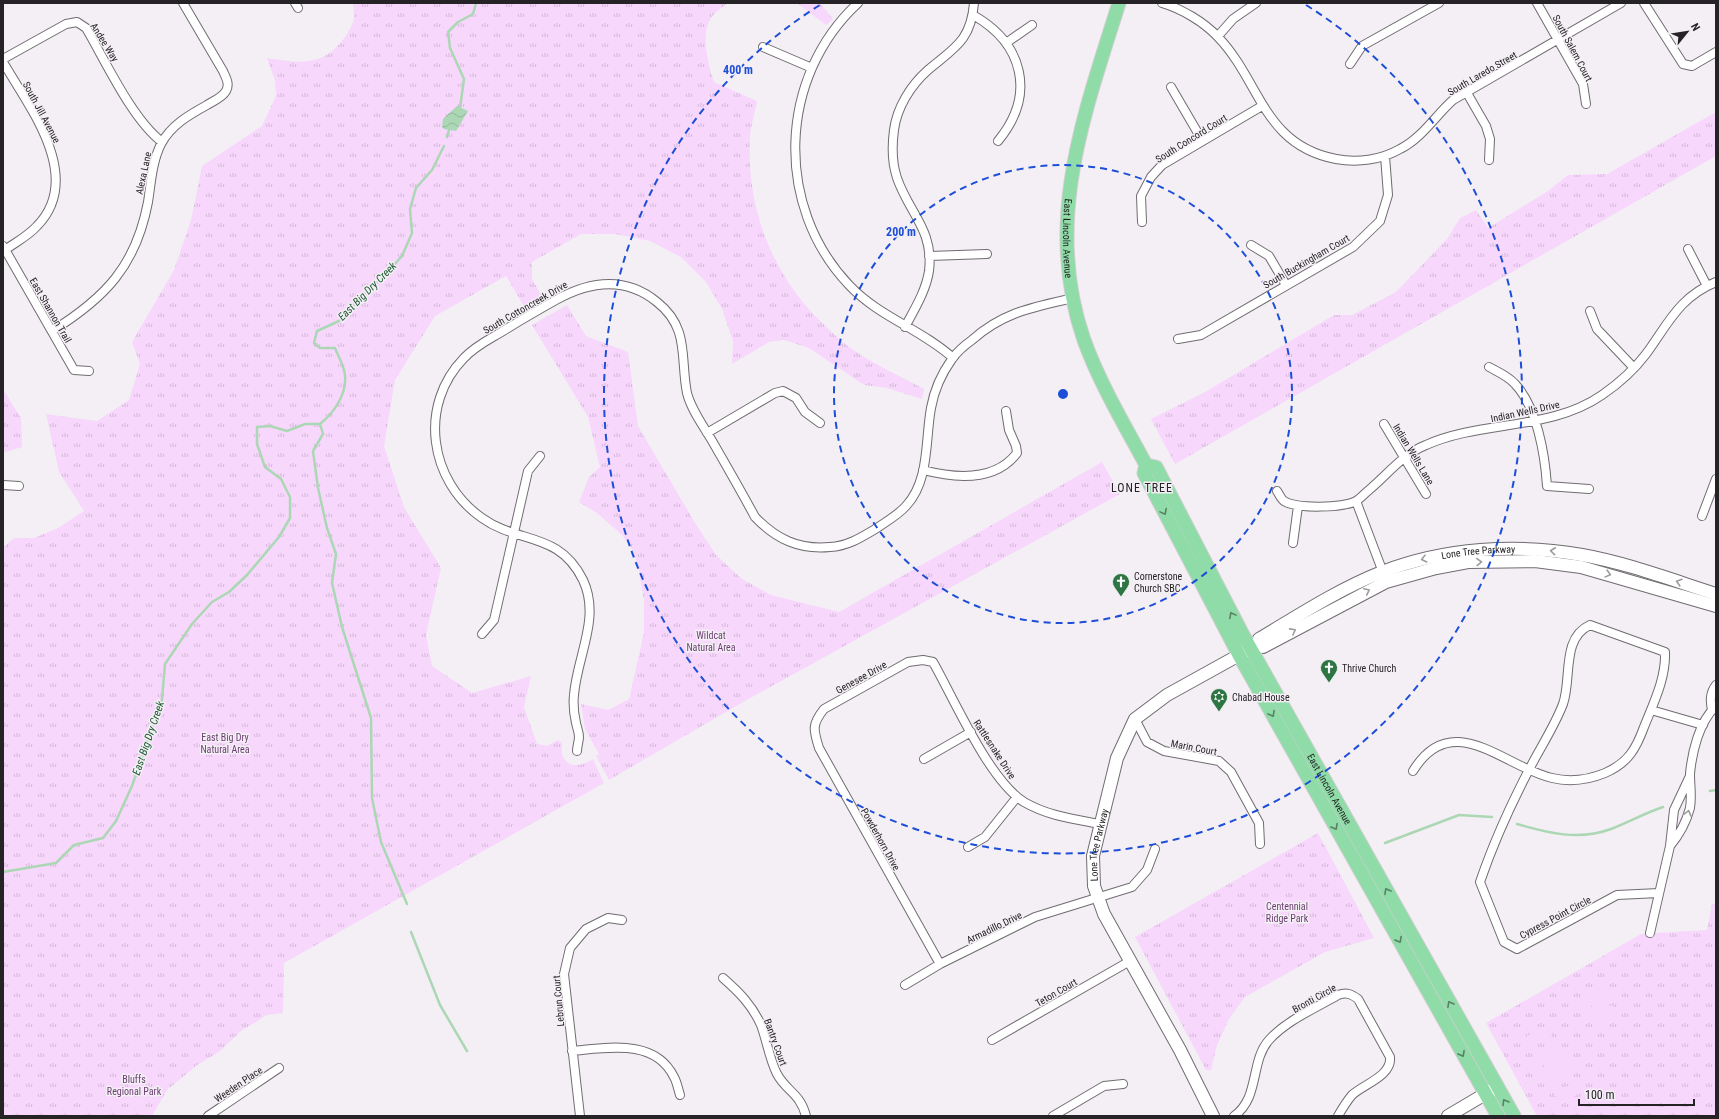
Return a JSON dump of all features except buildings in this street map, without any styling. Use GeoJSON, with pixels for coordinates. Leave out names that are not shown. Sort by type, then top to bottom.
{"type":"FeatureCollection","features":[{"type":"Feature","properties":{"kind":"main road","name":"East Lincoln Avenue"},"geometry":{"type":"LineString","coordinates":[[1119,3],[1086,112],[1076,150],[1069,188],[1066,240],[1073,298],[1084,338],[1097,374],[1146,465],[1156,467],[1250,649],[1498,1116]]}},
{"type":"Feature","properties":{"kind":"main road","name":"East Lincoln Avenue"},"geometry":{"type":"LineString","coordinates":[[1250,649],[1514,1116]]}},
{"type":"Feature","properties":{"kind":"street","name":"Alexa Lane"},"geometry":{"type":"LineString","coordinates":[[52,331],[79,314],[96,300],[116,278],[128,258],[141,230],[153,170],[162,142],[181,121],[219,98],[226,91],[228,86],[223,71],[183,3]]}},
{"type":"Feature","properties":{"kind":"street"},"geometry":{"type":"LineString","coordinates":[[858,3],[834,29],[824,45],[812,68],[796,119],[795,144],[797,178],[808,222],[820,246],[849,285],[884,315],[931,341],[953,358]]}},
{"type":"Feature","properties":{"kind":"street"},"geometry":{"type":"LineString","coordinates":[[905,327],[926,284],[929,272],[929,256],[928,242],[922,226],[904,194],[897,177],[894,159],[894,129],[903,102],[911,90],[929,70],[952,53],[968,29],[973,15],[974,3]]}},
{"type":"Feature","properties":{"kind":"street","name":"South Laredo Street"},"geometry":{"type":"LineString","coordinates":[[1162,3],[1183,11],[1218,36],[1230,51],[1262,106],[1285,134],[1299,145],[1314,153],[1345,161],[1364,160],[1385,156],[1412,142],[1453,100],[1621,3]]}},
{"type":"Feature","properties":{"kind":"street"},"geometry":{"type":"LineString","coordinates":[[1350,64],[1362,46],[1439,3]]}},
{"type":"Feature","properties":{"kind":"street","name":"South Salem Court"},"geometry":{"type":"LineString","coordinates":[[1537,3],[1559,39],[1583,84],[1586,104]]}},
{"type":"Feature","properties":{"kind":"street"},"geometry":{"type":"LineString","coordinates":[[1644,3],[1683,64],[1692,66],[1716,52]]}},
{"type":"Feature","properties":{"kind":"street"},"geometry":{"type":"LineString","coordinates":[[1218,36],[1233,19],[1252,4]]}},
{"type":"Feature","properties":{"kind":"street"},"geometry":{"type":"LineString","coordinates":[[973,15],[992,26],[1006,43],[1018,67],[1020,94],[1014,119],[998,141]]}},
{"type":"Feature","properties":{"kind":"street","name":"Andee Way"},"geometry":{"type":"LineString","coordinates":[[3,58],[66,24],[77,22],[86,28],[145,127],[162,142]]}},
{"type":"Feature","properties":{"kind":"street"},"geometry":{"type":"LineString","coordinates":[[1006,43],[1032,25]]}},
{"type":"Feature","properties":{"kind":"street"},"geometry":{"type":"LineString","coordinates":[[762,47],[812,68]]}},
{"type":"Feature","properties":{"kind":"street","name":"South Jill Avenue"},"geometry":{"type":"LineString","coordinates":[[3,62],[49,144],[56,171],[53,198],[42,220],[26,237],[4,248]]}},
{"type":"Feature","properties":{"kind":"street"},"geometry":{"type":"LineString","coordinates":[[1171,87],[1202,140]]}},
{"type":"Feature","properties":{"kind":"street"},"geometry":{"type":"LineString","coordinates":[[1467,93],[1486,126],[1490,138],[1489,160]]}},
{"type":"Feature","properties":{"kind":"street","name":"South Concord Court"},"geometry":{"type":"LineString","coordinates":[[1142,222],[1141,196],[1151,177],[1162,165],[1202,140],[1262,106]]}},
{"type":"Feature","properties":{"kind":"street","name":"South Buckingham Court"},"geometry":{"type":"LineString","coordinates":[[1178,339],[1201,335],[1286,284],[1353,247],[1380,221],[1388,195],[1385,156]]}},
{"type":"Feature","properties":{"kind":"street"},"geometry":{"type":"LineString","coordinates":[[1251,245],[1269,256],[1286,284]]}},
{"type":"Feature","properties":{"kind":"street","name":"East Shannon Trail"},"geometry":{"type":"LineString","coordinates":[[4,248],[74,370],[89,371]]}},
{"type":"Feature","properties":{"kind":"street"},"geometry":{"type":"LineString","coordinates":[[1688,249],[1707,286]]}},
{"type":"Feature","properties":{"kind":"street"},"geometry":{"type":"LineString","coordinates":[[929,256],[987,254]]}},
{"type":"Feature","properties":{"kind":"street","name":"Indian Wells Drive"},"geometry":{"type":"LineString","coordinates":[[1277,491],[1284,500],[1298,506],[1337,506],[1356,501],[1404,458],[1424,445],[1444,438],[1535,421],[1581,407],[1602,395],[1634,368],[1645,355],[1674,312],[1688,298],[1716,282]]}},
{"type":"Feature","properties":{"kind":"street","name":"South Cottoncreek Drive"},"geometry":{"type":"LineString","coordinates":[[576,751],[579,735],[574,708],[574,694],[590,619],[590,604],[587,590],[574,566],[565,555],[542,540],[514,533],[493,525],[481,518],[457,495],[447,481],[440,465],[435,446],[436,412],[447,382],[464,358],[487,341],[564,295],[580,288],[595,284],[608,284],[633,289],[647,295],[668,313],[682,340],[688,396],[707,433],[756,516],[766,529],[793,544],[808,548],[837,547],[851,542],[896,516],[907,505],[914,494],[923,470],[931,409],[935,392],[953,358],[981,332],[1007,316],[1023,309],[1073,298]]}},
{"type":"Feature","properties":{"kind":"street"},"geometry":{"type":"LineString","coordinates":[[1590,311],[1597,329],[1634,368]]}},
{"type":"Feature","properties":{"kind":"street"},"geometry":{"type":"LineString","coordinates":[[1489,367],[1514,383],[1522,393],[1535,421],[1545,463],[1547,486],[1589,488]]}},
{"type":"Feature","properties":{"kind":"street"},"geometry":{"type":"LineString","coordinates":[[707,433],[775,393],[783,391],[796,398],[805,412],[820,423]]}},
{"type":"Feature","properties":{"kind":"street"},"geometry":{"type":"LineString","coordinates":[[923,470],[942,475],[966,477],[991,471],[1012,459],[1017,453],[1016,446],[1009,430],[1006,411]]}},
{"type":"Feature","properties":{"kind":"street","name":"Indian Wells Lane"},"geometry":{"type":"LineString","coordinates":[[1384,424],[1426,494]]}},
{"type":"Feature","properties":{"kind":"street"},"geometry":{"type":"LineString","coordinates":[[482,634],[494,620],[528,471],[540,456]]}},
{"type":"Feature","properties":{"kind":"street"},"geometry":{"type":"LineString","coordinates":[[1702,516],[1716,479]]}},
{"type":"Feature","properties":{"kind":"street"},"geometry":{"type":"LineString","coordinates":[[3,485],[19,486]]}},
{"type":"Feature","properties":{"kind":"street"},"geometry":{"type":"LineString","coordinates":[[1356,501],[1384,577]]}},
{"type":"Feature","properties":{"kind":"street"},"geometry":{"type":"LineString","coordinates":[[1293,543],[1298,506]]}},
{"type":"Feature","properties":{"kind":"street","name":"Lone Tree Parkway"},"geometry":{"type":"LineString","coordinates":[[1213,1116],[1180,1050],[1104,914],[1097,897],[1092,867],[1100,824],[1120,747],[1134,719],[1166,695],[1250,649],[1263,647],[1362,594],[1384,577],[1433,557],[1467,551],[1535,549],[1583,555],[1716,594]]}},
{"type":"Feature","properties":{"kind":"street","name":"Lone Tree Parkway"},"geometry":{"type":"LineString","coordinates":[[1384,577],[1468,562],[1535,561],[1581,567],[1716,606]]}},
{"type":"Feature","properties":{"kind":"street","name":"Cypress Point Circle"},"geometry":{"type":"LineString","coordinates":[[1529,770],[1551,778],[1566,780],[1593,778],[1619,767],[1637,746],[1666,668],[1665,652],[1590,625],[1582,628],[1573,639],[1563,704],[1529,770],[1487,860],[1480,882],[1504,942],[1517,949],[1617,896],[1640,893],[1659,893]]}},
{"type":"Feature","properties":{"kind":"street","name":"Genesee Drive"},"geometry":{"type":"LineString","coordinates":[[815,720],[824,709],[908,662],[923,660]]}},
{"type":"Feature","properties":{"kind":"street","name":"Rattlesnake Drive"},"geometry":{"type":"LineString","coordinates":[[923,660],[933,662],[971,732],[998,776],[1017,797],[1051,814],[1100,824]]}},
{"type":"Feature","properties":{"kind":"street"},"geometry":{"type":"LineString","coordinates":[[1670,846],[1680,834],[1690,808],[1692,792],[1690,776],[1693,750],[1704,725],[1714,708],[1710,700],[1712,691],[1716,685]]}},
{"type":"Feature","properties":{"kind":"street"},"geometry":{"type":"LineString","coordinates":[[1651,710],[1704,725]]}},
{"type":"Feature","properties":{"kind":"street","name":"Marin Court"},"geometry":{"type":"LineString","coordinates":[[1134,719],[1147,742],[1164,751],[1219,761],[1231,772],[1259,823],[1260,844]]}},
{"type":"Feature","properties":{"kind":"street","name":"Powderhorn Drive"},"geometry":{"type":"LineString","coordinates":[[815,720],[814,732],[819,748],[940,964]]}},
{"type":"Feature","properties":{"kind":"street"},"geometry":{"type":"LineString","coordinates":[[924,759],[971,732]]}},
{"type":"Feature","properties":{"kind":"street"},"geometry":{"type":"LineString","coordinates":[[1413,771],[1420,760],[1440,744],[1450,742],[1481,745],[1529,770]]}},
{"type":"Feature","properties":{"kind":"street"},"geometry":{"type":"LineString","coordinates":[[1650,933],[1670,846],[1674,810],[1690,776]]}},
{"type":"Feature","properties":{"kind":"street"},"geometry":{"type":"LineString","coordinates":[[968,847],[985,837],[1017,797]]}},
{"type":"Feature","properties":{"kind":"street","name":"Armadillo Drive"},"geometry":{"type":"LineString","coordinates":[[905,985],[940,964],[1035,918],[1132,887],[1147,870],[1155,849]]}},
{"type":"Feature","properties":{"kind":"street","name":"Lebrun Court"},"geometry":{"type":"LineString","coordinates":[[580,1116],[564,974],[570,948],[586,929],[608,918],[622,920]]}},
{"type":"Feature","properties":{"kind":"street","name":"Teton Court"},"geometry":{"type":"LineString","coordinates":[[992,1040],[1130,961]]}},
{"type":"Feature","properties":{"kind":"street","name":"Bantry Court"},"geometry":{"type":"LineString","coordinates":[[723,978],[749,1002],[761,1025],[772,1064],[780,1078],[802,1103],[806,1116]]}},
{"type":"Feature","properties":{"kind":"street","name":"Bronti Circle"},"geometry":{"type":"LineString","coordinates":[[1234,1116],[1239,1112],[1251,1093],[1259,1060],[1269,1040],[1287,1025],[1338,994],[1344,993],[1353,995],[1358,999],[1390,1057],[1391,1062],[1386,1070],[1352,1096],[1338,1116]]}},
{"type":"Feature","properties":{"kind":"street"},"geometry":{"type":"LineString","coordinates":[[572,1051],[624,1047],[647,1051],[666,1066],[674,1077],[680,1095]]}},
{"type":"Feature","properties":{"kind":"street","name":"Weeden Place"},"geometry":{"type":"LineString","coordinates":[[208,1116],[279,1068]]}},
{"type":"Feature","properties":{"kind":"street"},"geometry":{"type":"LineString","coordinates":[[1053,1116],[1104,1086],[1123,1084]]}},
{"type":"Feature","properties":{"kind":"street"},"geometry":{"type":"LineString","coordinates":[[1448,1116],[1497,1087]]}},
{"type":"Feature","properties":{"kind":"green space","name":"East Big Dry Natural Area"},"geometry":{"type":"Polygon","coordinates":[[[353,3],[728,3],[711,18],[706,33],[706,50],[714,82],[757,101],[750,136],[752,187],[764,235],[774,258],[801,300],[818,319],[843,342],[861,355],[924,389],[922,399],[887,388],[864,385],[809,348],[784,340],[769,342],[732,364],[733,341],[722,309],[706,282],[681,257],[650,241],[615,234],[581,234],[532,262],[532,279],[543,298],[525,308],[506,276],[435,316],[395,380],[384,446],[404,507],[441,568],[426,635],[432,666],[472,693],[531,676],[524,707],[537,744],[547,746],[558,740],[562,743],[563,757],[566,762],[570,764],[581,765],[593,759],[604,783],[284,963],[283,1013],[267,1015],[241,1031],[220,1051],[196,1066],[167,1090],[152,1116],[3,1116],[3,548],[14,538],[34,538],[58,528],[84,511],[59,472],[46,414],[97,421],[129,400],[140,364],[132,342],[174,270],[191,220],[202,166],[262,126],[276,96],[275,81],[267,58],[302,62],[314,60],[327,55],[343,40],[353,22],[353,3]]]}},
{"type":"Feature","properties":{"kind":"green space"},"geometry":{"type":"Polygon","coordinates":[[[797,3],[820,3],[833,19],[826,25],[797,3]]]}},
{"type":"Feature","properties":{"kind":"green space"},"geometry":{"type":"Polygon","coordinates":[[[1716,112],[1716,156],[1175,464],[1151,419],[1205,392],[1334,315],[1352,315],[1396,292],[1447,239],[1460,218],[1476,210],[1488,228],[1548,191],[1568,175],[1607,174],[1716,112]]]}},
{"type":"Feature","properties":{"kind":"green space","name":"Wildcat Natural Area"},"geometry":{"type":"Polygon","coordinates":[[[567,305],[586,336],[628,352],[638,426],[695,523],[716,555],[742,579],[771,595],[839,612],[1102,462],[1120,494],[743,702],[609,780],[596,756],[599,754],[585,729],[581,704],[608,710],[629,699],[644,633],[644,600],[638,566],[632,549],[622,535],[597,513],[579,502],[589,477],[600,467],[588,417],[532,325],[567,305]]]}},
{"type":"Feature","properties":{"kind":"green space"},"geometry":{"type":"Polygon","coordinates":[[[3,389],[21,418],[22,447],[3,453],[3,389]]]}},
{"type":"Feature","properties":{"kind":"green space","name":"Centennial Ridge Park"},"geometry":{"type":"Polygon","coordinates":[[[1318,833],[1374,938],[1325,952],[1245,997],[1229,1019],[1217,1045],[1211,1070],[1206,1070],[1135,937],[1318,833]]]}},
{"type":"Feature","properties":{"kind":"green space"},"geometry":{"type":"Polygon","coordinates":[[[1712,904],[1716,904],[1716,1116],[1537,1116],[1486,1023],[1641,934],[1707,930],[1712,904]]]}},
{"type":"Feature","properties":{"kind":"green space"},"geometry":{"type":"Polygon","coordinates":[[[1601,986],[1608,997],[1584,1010],[1578,1000],[1601,986]]]}},
{"type":"Feature","properties":{"kind":"green space"},"geometry":{"type":"Polygon","coordinates":[[[1612,1005],[1618,1015],[1595,1029],[1588,1018],[1612,1005]]]}},
{"type":"Feature","properties":{"kind":"green space"},"geometry":{"type":"Polygon","coordinates":[[[1545,1026],[1552,1036],[1528,1050],[1522,1039],[1545,1026]]]}},
{"type":"Feature","properties":{"kind":"green space"},"geometry":{"type":"Polygon","coordinates":[[[1556,1044],[1562,1055],[1539,1068],[1532,1057],[1556,1044]]]}},
{"type":"Feature","properties":{"kind":"green space"},"geometry":{"type":"Polygon","coordinates":[[[1566,1061],[1573,1072],[1549,1086],[1543,1075],[1566,1061]]]}},
{"type":"Feature","properties":{"kind":"green space"},"geometry":{"type":"Polygon","coordinates":[[[1577,1080],[1583,1091],[1560,1105],[1554,1094],[1577,1080]]]}},
{"type":"Feature","properties":{"kind":"water"},"geometry":{"type":"Polygon","coordinates":[[[457,106],[468,111],[456,131],[444,129],[442,127],[443,119],[457,106]]]}},
{"type":"Feature","properties":{"kind":"waterway","name":"East Big Dry Creek"},"geometry":{"type":"LineString","coordinates":[[460,108],[464,79],[450,48],[448,32],[458,22],[473,14],[476,3]]}},
{"type":"Feature","properties":{"kind":"waterway","name":"East Big Dry Creek"},"geometry":{"type":"LineString","coordinates":[[447,137],[449,130]]}},
{"type":"Feature","properties":{"kind":"waterway","name":"East Big Dry Creek"},"geometry":{"type":"LineString","coordinates":[[3,872],[56,863],[74,845],[103,838],[116,821],[132,786],[162,699],[165,664],[192,624],[212,602],[229,592],[247,575],[279,537],[290,518],[290,497],[281,479],[265,467],[257,444],[257,427],[270,426],[287,431],[305,424],[320,424],[335,409],[342,396],[345,375],[335,348],[320,348],[314,343],[317,331],[339,321],[402,256],[412,233],[410,209],[416,188],[432,170],[444,146]]}},
{"type":"Feature","properties":{"kind":"waterway"},"geometry":{"type":"LineString","coordinates":[[320,424],[323,434],[313,451],[318,488],[327,528],[336,554],[332,583],[342,627],[371,718],[372,798],[381,842],[407,904]]}},
{"type":"Feature","properties":{"kind":"waterway"},"geometry":{"type":"LineString","coordinates":[[1710,791],[1716,790]]}},
{"type":"Feature","properties":{"kind":"waterway"},"geometry":{"type":"LineString","coordinates":[[1517,824],[1552,833],[1587,835],[1611,829],[1663,807]]}},
{"type":"Feature","properties":{"kind":"waterway"},"geometry":{"type":"LineString","coordinates":[[1385,843],[1459,815],[1492,817]]}},
{"type":"Feature","properties":{"kind":"waterway"},"geometry":{"type":"LineString","coordinates":[[411,932],[440,1005],[467,1051]]}},
{"type":"Feature","properties":{"kind":"place","name":"Cornerstone Church SBC"},"geometry":{"type":"Point","coordinates":[1121,597]}},
{"type":"Feature","properties":{"kind":"place","name":"Thrive Church"},"geometry":{"type":"Point","coordinates":[1329,683]}},
{"type":"Feature","properties":{"kind":"place","name":"Chabad House"},"geometry":{"type":"Point","coordinates":[1219,712]}},
{"type":"Feature","properties":{"kind":"district","name":"LONE TREE"},"geometry":{"type":"Point","coordinates":[1142,488]}},
{"type":"Feature","properties":{"kind":"park label","name":"Bluffs Regional Park"},"geometry":{"type":"Point","coordinates":[134,1084]}}]}
